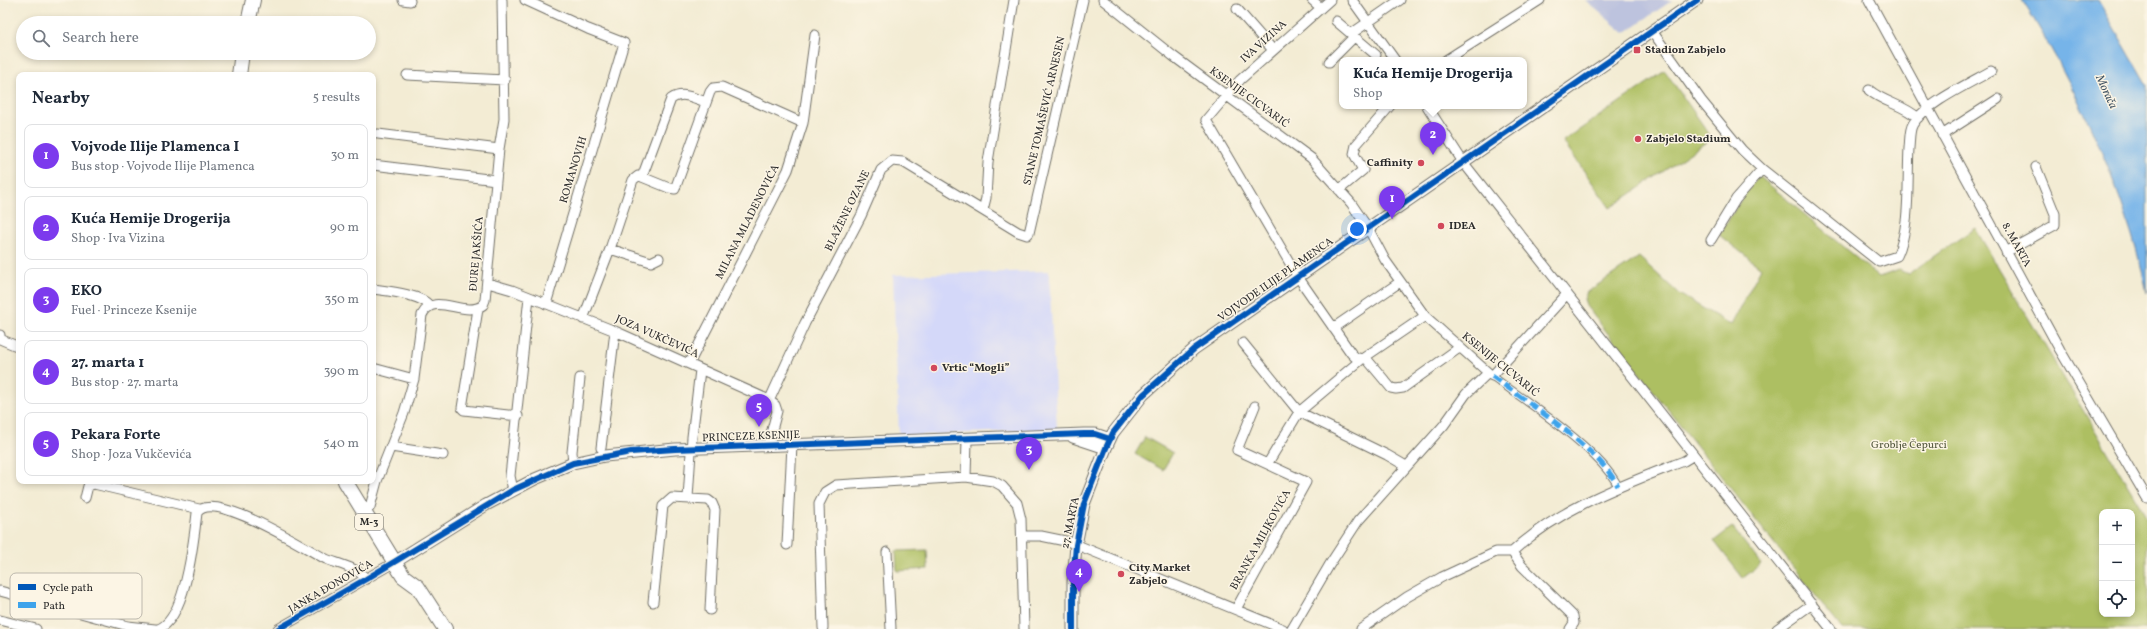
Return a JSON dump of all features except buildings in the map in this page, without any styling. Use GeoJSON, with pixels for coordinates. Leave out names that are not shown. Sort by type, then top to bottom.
{"type":"FeatureCollection","features":[{"type":"Feature","properties":{"kind":"main road"},"geometry":{"type":"LineString","coordinates":[[250,16],[253,0]]}},
{"type":"Feature","properties":{"kind":"main road"},"geometry":{"type":"LineString","coordinates":[[239,72],[241,60]]}},
{"type":"Feature","properties":{"kind":"main road","name":"M-3"},"geometry":{"type":"LineString","coordinates":[[347,484],[403,576],[418,587],[445,629]]}},
{"type":"Feature","properties":{"kind":"street","name":"ĐURE JAKŠIĆA"},"geometry":{"type":"LineString","coordinates":[[502,0],[502,47],[505,80],[504,119],[496,180],[488,283],[485,300],[478,309],[462,408],[464,410],[518,416]]}},
{"type":"Feature","properties":{"kind":"street","name":"ROMANOVIH"},"geometry":{"type":"LineString","coordinates":[[525,0],[588,29],[624,43],[546,304]]}},
{"type":"Feature","properties":{"kind":"street"},"geometry":{"type":"LineString","coordinates":[[983,210],[986,198],[988,162],[1014,0]]}},
{"type":"Feature","properties":{"kind":"street","name":"STANE TOMAŠEVIĆ ARNESEN"},"geometry":{"type":"LineString","coordinates":[[1031,228],[1083,0]]}},
{"type":"Feature","properties":{"kind":"street","name":"KSENIJE CICVARIĆ"},"geometry":{"type":"LineString","coordinates":[[1103,0],[1226,97],[1311,158],[1339,190],[1368,228],[1379,250],[1425,316],[1459,348],[1490,374],[1572,436],[1609,472],[1618,486]]}},
{"type":"Feature","properties":{"kind":"street"},"geometry":{"type":"LineString","coordinates":[[1312,0],[1321,8]]}},
{"type":"Feature","properties":{"kind":"street","name":"IVA VIZINA"},"geometry":{"type":"LineString","coordinates":[[1298,277],[1206,120],[1240,80],[1330,0]]}},
{"type":"Feature","properties":{"kind":"street"},"geometry":{"type":"LineString","coordinates":[[1352,0],[1393,57]]}},
{"type":"Feature","properties":{"kind":"street"},"geometry":{"type":"LineString","coordinates":[[1329,62],[1367,22],[1400,0]]}},
{"type":"Feature","properties":{"kind":"street"},"geometry":{"type":"LineString","coordinates":[[1451,57],[1540,0]]}},
{"type":"Feature","properties":{"kind":"street","name":"VOJVODE ILIJE PLAMENCA"},"geometry":{"type":"LineString","coordinates":[[1108,444],[1126,415],[1169,370],[1194,349],[1697,0]]}},
{"type":"Feature","properties":{"kind":"street","name":"8. MARTA"},"geometry":{"type":"LineString","coordinates":[[1869,0],[1894,43],[1927,109],[2060,350],[2147,498]]}},
{"type":"Feature","properties":{"kind":"street"},"geometry":{"type":"LineString","coordinates":[[1236,9],[1273,50]]}},
{"type":"Feature","properties":{"kind":"street"},"geometry":{"type":"LineString","coordinates":[[1336,21],[1376,55]]}},
{"type":"Feature","properties":{"kind":"street"},"geometry":{"type":"LineString","coordinates":[[1652,31],[1701,100],[1742,150],[1762,169],[1875,260],[1883,262],[1897,256],[1905,235],[1911,128],[1927,109],[1990,71]]}},
{"type":"Feature","properties":{"kind":"street","name":"MILANA MLADENOVIĆA"},"geometry":{"type":"LineString","coordinates":[[689,364],[788,170],[803,123],[815,35]]}},
{"type":"Feature","properties":{"kind":"street"},"geometry":{"type":"LineString","coordinates":[[407,75],[505,80]]}},
{"type":"Feature","properties":{"kind":"street"},"geometry":{"type":"LineString","coordinates":[[583,319],[610,249],[632,180],[642,177],[675,189],[706,102],[713,88],[722,86],[803,123]]}},
{"type":"Feature","properties":{"kind":"street"},"geometry":{"type":"LineString","coordinates":[[1869,90],[1881,100],[1906,108],[1918,118]]}},
{"type":"Feature","properties":{"kind":"street"},"geometry":{"type":"LineString","coordinates":[[642,177],[671,99],[677,95],[684,94],[706,102]]}},
{"type":"Feature","properties":{"kind":"street"},"geometry":{"type":"LineString","coordinates":[[1942,135],[1998,99]]}},
{"type":"Feature","properties":{"kind":"street"},"geometry":{"type":"LineString","coordinates":[[1339,190],[1363,170],[1356,159],[1355,148],[1388,109]]}},
{"type":"Feature","properties":{"kind":"street"},"geometry":{"type":"LineString","coordinates":[[1429,109],[1463,162],[1812,604],[1830,629]]}},
{"type":"Feature","properties":{"kind":"street"},"geometry":{"type":"LineString","coordinates":[[378,134],[499,150]]}},
{"type":"Feature","properties":{"kind":"street","name":"BLAŽENE OZANE"},"geometry":{"type":"LineString","coordinates":[[769,401],[805,323],[886,164],[894,160],[903,162],[1024,234],[1027,235],[1031,228]]}},
{"type":"Feature","properties":{"kind":"street"},"geometry":{"type":"LineString","coordinates":[[376,165],[496,180]]}},
{"type":"Feature","properties":{"kind":"street"},"geometry":{"type":"LineString","coordinates":[[2006,252],[2054,225],[2055,214],[2036,167]]}},
{"type":"Feature","properties":{"kind":"street"},"geometry":{"type":"LineString","coordinates":[[1711,240],[1736,199],[1762,169]]}},
{"type":"Feature","properties":{"kind":"street"},"geometry":{"type":"LineString","coordinates":[[610,249],[651,262],[659,258]]}},
{"type":"Feature","properties":{"kind":"street"},"geometry":{"type":"LineString","coordinates":[[1298,277],[1355,357],[1363,358],[1391,388],[1402,388],[1459,348]]}},
{"type":"Feature","properties":{"kind":"street"},"geometry":{"type":"LineString","coordinates":[[1333,328],[1400,282]]}},
{"type":"Feature","properties":{"kind":"street","name":"JOZA VUKČEVIĆA"},"geometry":{"type":"LineString","coordinates":[[488,283],[529,297],[615,331],[769,401]]}},
{"type":"Feature","properties":{"kind":"street"},"geometry":{"type":"LineString","coordinates":[[376,290],[413,296],[426,302],[429,306]]}},
{"type":"Feature","properties":{"kind":"street"},"geometry":{"type":"LineString","coordinates":[[1292,629],[1352,529],[1406,466],[1444,425],[1466,394],[1490,374],[1567,294]]}},
{"type":"Feature","properties":{"kind":"street"},"geometry":{"type":"LineString","coordinates":[[513,490],[510,481],[518,416],[529,297]]}},
{"type":"Feature","properties":{"kind":"street"},"geometry":{"type":"LineString","coordinates":[[364,513],[370,507],[377,481],[392,447],[414,379],[422,315],[429,306],[439,304],[466,310],[478,309]]}},
{"type":"Feature","properties":{"kind":"street"},"geometry":{"type":"LineString","coordinates":[[1255,406],[1237,450],[1268,463],[1299,412],[1363,358],[1425,316]]}},
{"type":"Feature","properties":{"kind":"street"},"geometry":{"type":"LineString","coordinates":[[601,448],[615,331]]}},
{"type":"Feature","properties":{"kind":"street"},"geometry":{"type":"LineString","coordinates":[[0,335],[0,340],[16,346]]}},
{"type":"Feature","properties":{"kind":"street"},"geometry":{"type":"LineString","coordinates":[[1243,343],[1299,412],[1387,455],[1406,466]]}},
{"type":"Feature","properties":{"kind":"street"},"geometry":{"type":"LineString","coordinates":[[376,369],[414,379]]}},
{"type":"Feature","properties":{"kind":"street"},"geometry":{"type":"LineString","coordinates":[[688,498],[700,370]]}},
{"type":"Feature","properties":{"kind":"street"},"geometry":{"type":"LineString","coordinates":[[573,463],[572,445],[580,378]]}},
{"type":"Feature","properties":{"kind":"street"},"geometry":{"type":"LineString","coordinates":[[768,445],[777,414],[775,405],[769,401]]}},
{"type":"Feature","properties":{"kind":"street","name":"PRINCEZE KSENIJE"},"geometry":{"type":"LineString","coordinates":[[395,562],[513,490],[573,463],[631,452],[768,445],[967,440],[1095,434],[1108,444]]}},
{"type":"Feature","properties":{"kind":"street"},"geometry":{"type":"LineString","coordinates":[[966,477],[967,440]]}},
{"type":"Feature","properties":{"kind":"street","name":"27. MARTA"},"geometry":{"type":"LineString","coordinates":[[1073,629],[1073,583],[1076,545],[1084,504],[1108,444]]}},
{"type":"Feature","properties":{"kind":"street","name":"PRINCEZE KSENIJE"},"geometry":{"type":"LineString","coordinates":[[787,545],[792,445]]}},
{"type":"Feature","properties":{"kind":"street"},"geometry":{"type":"LineString","coordinates":[[392,447],[444,455]]}},
{"type":"Feature","properties":{"kind":"street"},"geometry":{"type":"LineString","coordinates":[[1361,629],[1407,597],[1442,577],[1496,552],[1512,552],[1538,529],[1594,497],[1618,486],[1684,461],[1694,455]]}},
{"type":"Feature","properties":{"kind":"street","name":"BRANKA MILJKOVIĆA"},"geometry":{"type":"LineString","coordinates":[[1236,609],[1306,482],[1268,463]]}},
{"type":"Feature","properties":{"kind":"street"},"geometry":{"type":"LineString","coordinates":[[822,628],[819,504],[825,492],[836,485],[966,477],[993,481],[1010,494],[1017,502],[1023,536],[1024,629]]}},
{"type":"Feature","properties":{"kind":"street"},"geometry":{"type":"LineString","coordinates":[[85,498],[88,486],[94,484],[199,509],[205,506],[219,506],[261,523],[327,559],[360,573],[366,579]]}},
{"type":"Feature","properties":{"kind":"street"},"geometry":{"type":"LineString","coordinates":[[653,602],[663,506],[672,498],[708,500],[714,507],[710,610]]}},
{"type":"Feature","properties":{"kind":"street"},"geometry":{"type":"LineString","coordinates":[[102,619],[128,626],[156,629],[165,626],[181,599],[192,555],[197,513],[199,509]]}},
{"type":"Feature","properties":{"kind":"street","name":"27. MARTA"},"geometry":{"type":"LineString","coordinates":[[1023,536],[1041,536],[1076,545]]}},
{"type":"Feature","properties":{"kind":"street"},"geometry":{"type":"LineString","coordinates":[[1076,545],[1283,629]]}},
{"type":"Feature","properties":{"kind":"street"},"geometry":{"type":"LineString","coordinates":[[887,552],[891,629]]}},
{"type":"Feature","properties":{"kind":"street"},"geometry":{"type":"LineString","coordinates":[[1512,552],[1522,566],[1573,616],[1574,623],[1570,629]]}},
{"type":"Feature","properties":{"kind":"street","name":"JANKA ĐONOVIĆA"},"geometry":{"type":"LineString","coordinates":[[278,629],[395,562]]}},
{"type":"Feature","properties":{"kind":"street"},"geometry":{"type":"LineString","coordinates":[[0,591],[10,594]]}},
{"type":"Feature","properties":{"kind":"street"},"geometry":{"type":"LineString","coordinates":[[1778,629],[1812,604]]}},
{"type":"Feature","properties":{"kind":"street"},"geometry":{"type":"LineString","coordinates":[[0,620],[36,629]]}},
{"type":"Feature","properties":{"kind":"shaded area"},"geometry":{"type":"Polygon","coordinates":[[[1585,0],[1673,0],[1624,33],[1585,0]]]}},
{"type":"Feature","properties":{"kind":"shaded area"},"geometry":{"type":"Polygon","coordinates":[[[1049,271],[1057,429],[899,436],[893,275],[1049,271]]]}},
{"type":"Feature","properties":{"kind":"green space","name":"Zabjelo Stadium"},"geometry":{"type":"Polygon","coordinates":[[[1665,71],[1712,138],[1610,208],[1563,141],[1665,71]]]}},
{"type":"Feature","properties":{"kind":"green space","name":"Groblje Čepurci"},"geometry":{"type":"Polygon","coordinates":[[[1759,176],[1879,277],[1899,270],[1908,274],[1975,228],[2147,518],[2147,629],[1842,629],[1586,306],[1584,299],[1587,292],[1639,257],[1679,294],[1731,325],[1761,268],[1719,235],[1744,195],[1759,176]]]}},
{"type":"Feature","properties":{"kind":"green space"},"geometry":{"type":"Polygon","coordinates":[[[1145,437],[1173,453],[1163,470],[1135,454],[1145,437]]]}},
{"type":"Feature","properties":{"kind":"green space"},"geometry":{"type":"Polygon","coordinates":[[[1732,527],[1761,564],[1743,578],[1714,541],[1732,527]]]}},
{"type":"Feature","properties":{"kind":"green space"},"geometry":{"type":"Polygon","coordinates":[[[927,550],[928,569],[897,571],[896,551],[927,550]]]}},
{"type":"Feature","properties":{"kind":"water","name":"Morača"},"geometry":{"type":"Polygon","coordinates":[[[2022,0],[2098,0],[2147,85],[2147,293],[2138,255],[2126,217],[2097,141],[2061,68],[2022,0]]]}},
{"type":"Feature","properties":{"kind":"marked path"},"geometry":{"type":"LineString","coordinates":[[1492,376],[1579,442],[1608,471],[1618,486]]}},
{"type":"Feature","properties":{"kind":"cycle path"},"geometry":{"type":"LineString","coordinates":[[1073,629],[1073,583],[1076,545],[1084,504],[1113,433],[1143,395],[1194,349],[1697,0]]}},
{"type":"Feature","properties":{"kind":"cycle path"},"geometry":{"type":"LineString","coordinates":[[278,629],[366,579],[513,490],[573,463],[631,452],[675,449],[1084,434],[1095,434],[1110,439]]}},
{"type":"Feature","properties":{"kind":"place","name":"Stadion Zabjelo"},"geometry":{"type":"Point","coordinates":[1637,50]}},
{"type":"Feature","properties":{"kind":"place","name":"Zabjelo Stadium"},"geometry":{"type":"Point","coordinates":[1638,139]}},
{"type":"Feature","properties":{"kind":"place","name":"Kuća Hemije Drogerija"},"geometry":{"type":"Point","coordinates":[1433,155]}},
{"type":"Feature","properties":{"kind":"place","name":"Caffinity"},"geometry":{"type":"Point","coordinates":[1421,163]}},
{"type":"Feature","properties":{"kind":"place","name":"Vojvode Ilije Plamenca I"},"geometry":{"type":"Point","coordinates":[1392,219]}},
{"type":"Feature","properties":{"kind":"place","name":"IDEA"},"geometry":{"type":"Point","coordinates":[1441,226]}},
{"type":"Feature","properties":{"kind":"place","name":"Vrtic “Mogli”"},"geometry":{"type":"Point","coordinates":[934,368]}},
{"type":"Feature","properties":{"kind":"place","name":"Pekara Forte"},"geometry":{"type":"Point","coordinates":[759,427]}},
{"type":"Feature","properties":{"kind":"place","name":"EKO"},"geometry":{"type":"Point","coordinates":[1029,470]}},
{"type":"Feature","properties":{"kind":"place","name":"City Market Zabjelo"},"geometry":{"type":"Point","coordinates":[1121,574]}},
{"type":"Feature","properties":{"kind":"place","name":"27. marta 1"},"geometry":{"type":"Point","coordinates":[1079,592]}}]}
